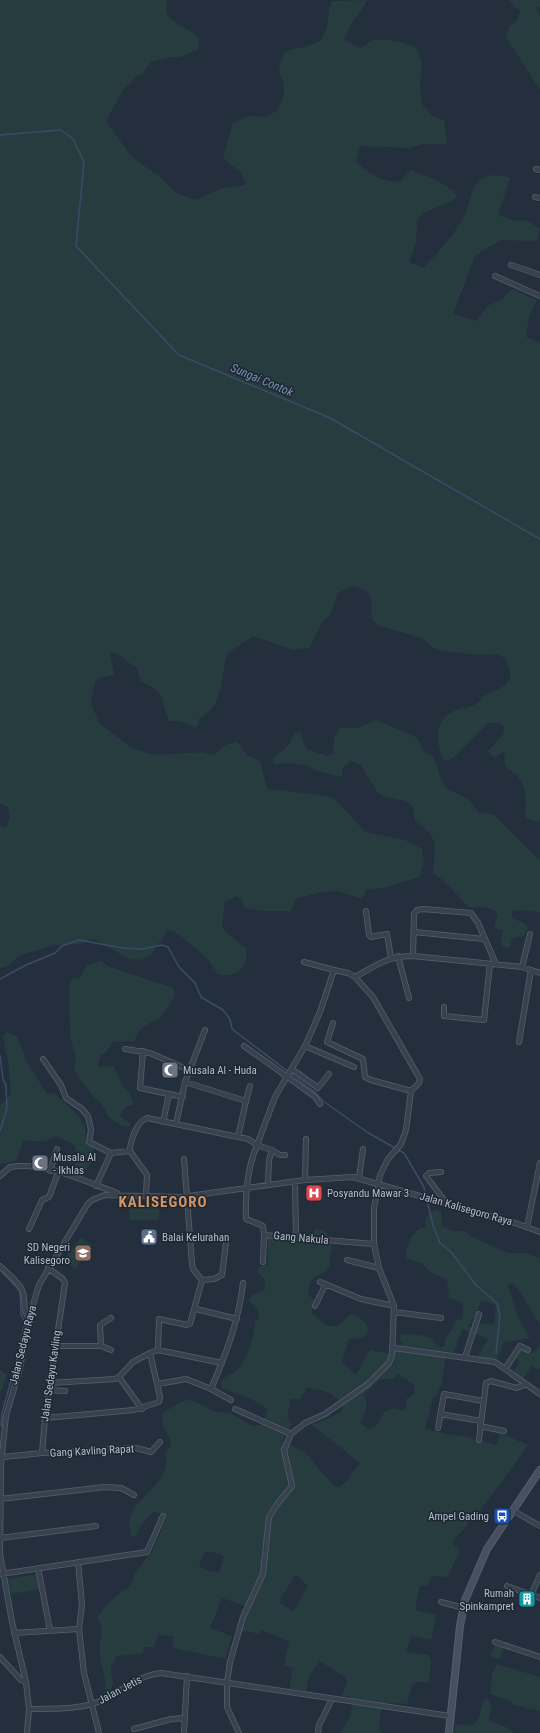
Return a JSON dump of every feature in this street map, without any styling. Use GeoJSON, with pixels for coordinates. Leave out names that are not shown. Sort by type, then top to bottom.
{"type":"FeatureCollection","features":[{"type":"Feature","properties":{"kind":"main road"},"geometry":{"type":"LineString","coordinates":[[449,1733],[464,1608],[476,1573],[487,1549],[540,1470]]}},
{"type":"Feature","properties":{"kind":"street"},"geometry":{"type":"LineString","coordinates":[[511,265],[540,275]]}},
{"type":"Feature","properties":{"kind":"street"},"geometry":{"type":"LineString","coordinates":[[495,276],[540,296]]}},
{"type":"Feature","properties":{"kind":"street"},"geometry":{"type":"LineString","coordinates":[[414,956],[414,914],[416,910],[423,909],[471,913],[478,923],[496,964]]}},
{"type":"Feature","properties":{"kind":"street"},"geometry":{"type":"LineString","coordinates":[[366,911],[369,935],[371,937],[387,934],[391,958]]}},
{"type":"Feature","properties":{"kind":"street"},"geometry":{"type":"LineString","coordinates":[[414,932],[484,939]]}},
{"type":"Feature","properties":{"kind":"street"},"geometry":{"type":"LineString","coordinates":[[522,967],[530,934]]}},
{"type":"Feature","properties":{"kind":"street"},"geometry":{"type":"LineString","coordinates":[[398,956],[409,998]]}},
{"type":"Feature","properties":{"kind":"street"},"geometry":{"type":"LineString","coordinates":[[356,978],[391,958],[398,956],[414,956],[522,967],[540,973]]}},
{"type":"Feature","properties":{"kind":"street"},"geometry":{"type":"LineString","coordinates":[[239,1733],[231,1719],[227,1707],[227,1682],[240,1626],[263,1574],[269,1517],[274,1507],[292,1486],[284,1450],[291,1434],[305,1423],[325,1414],[368,1384],[389,1363],[394,1348],[394,1309],[378,1268],[374,1244],[373,1223],[378,1184],[388,1159],[395,1153],[401,1144],[406,1130],[411,1091],[420,1083],[419,1074],[373,997],[356,978],[348,973],[304,962]]}},
{"type":"Feature","properties":{"kind":"street"},"geometry":{"type":"LineString","coordinates":[[444,1006],[444,1016],[484,1020],[490,964]]}},
{"type":"Feature","properties":{"kind":"street"},"geometry":{"type":"LineString","coordinates":[[247,1187],[248,1168],[273,1101],[305,1046],[320,1012],[334,970]]}},
{"type":"Feature","properties":{"kind":"street"},"geometry":{"type":"LineString","coordinates":[[518,1042],[531,970]]}},
{"type":"Feature","properties":{"kind":"street"},"geometry":{"type":"LineString","coordinates":[[333,1023],[327,1042],[360,1056],[363,1059],[365,1077],[370,1080],[411,1091]]}},
{"type":"Feature","properties":{"kind":"street"},"geometry":{"type":"LineString","coordinates":[[176,1124],[185,1082],[204,1030]]}},
{"type":"Feature","properties":{"kind":"street"},"geometry":{"type":"LineString","coordinates":[[244,1046],[288,1076],[314,1096],[320,1104]]}},
{"type":"Feature","properties":{"kind":"street"},"geometry":{"type":"LineString","coordinates":[[305,1046],[354,1067]]}},
{"type":"Feature","properties":{"kind":"street"},"geometry":{"type":"LineString","coordinates":[[125,1049],[143,1051],[189,1070]]}},
{"type":"Feature","properties":{"kind":"street"},"geometry":{"type":"LineString","coordinates":[[143,1051],[140,1088],[182,1097]]}},
{"type":"Feature","properties":{"kind":"street"},"geometry":{"type":"LineString","coordinates":[[43,1059],[61,1085],[66,1098],[82,1109],[88,1116],[90,1123],[89,1142],[111,1153],[130,1151]]}},
{"type":"Feature","properties":{"kind":"street"},"geometry":{"type":"LineString","coordinates":[[291,1070],[318,1088],[329,1074]]}},
{"type":"Feature","properties":{"kind":"street"},"geometry":{"type":"LineString","coordinates":[[185,1082],[246,1101]]}},
{"type":"Feature","properties":{"kind":"street"},"geometry":{"type":"LineString","coordinates":[[238,1137],[250,1086]]}},
{"type":"Feature","properties":{"kind":"street"},"geometry":{"type":"LineString","coordinates":[[163,1122],[169,1094]]}},
{"type":"Feature","properties":{"kind":"street"},"geometry":{"type":"LineString","coordinates":[[146,1196],[147,1175],[130,1151],[132,1139],[144,1119],[238,1137],[272,1150],[280,1155],[285,1155]]}},
{"type":"Feature","properties":{"kind":"street"},"geometry":{"type":"LineString","coordinates":[[305,1180],[306,1139]]}},
{"type":"Feature","properties":{"kind":"street"},"geometry":{"type":"LineString","coordinates":[[50,1171],[57,1149]]}},
{"type":"Feature","properties":{"kind":"street"},"geometry":{"type":"LineString","coordinates":[[359,1178],[363,1149]]}},
{"type":"Feature","properties":{"kind":"street"},"geometry":{"type":"LineString","coordinates":[[268,1185],[269,1160],[272,1150]]}},
{"type":"Feature","properties":{"kind":"street"},"geometry":{"type":"LineString","coordinates":[[48,1268],[87,1205],[101,1196],[97,1186],[111,1153]]}},
{"type":"Feature","properties":{"kind":"street"},"geometry":{"type":"LineString","coordinates":[[184,1159],[192,1264],[193,1269],[202,1280]]}},
{"type":"Feature","properties":{"kind":"street"},"geometry":{"type":"LineString","coordinates":[[527,1227],[540,1163]]}},
{"type":"Feature","properties":{"kind":"street"},"geometry":{"type":"LineString","coordinates":[[0,1176],[10,1167],[24,1166],[58,1173],[120,1195]]}},
{"type":"Feature","properties":{"kind":"street"},"geometry":{"type":"LineString","coordinates":[[441,1172],[429,1173],[426,1176],[447,1204]]}},
{"type":"Feature","properties":{"kind":"street"},"geometry":{"type":"LineString","coordinates":[[30,1229],[42,1200],[48,1197],[58,1173]]}},
{"type":"Feature","properties":{"kind":"street","name":"Jalan Kalisegoro Raya"},"geometry":{"type":"LineString","coordinates":[[101,1196],[187,1196],[305,1180],[359,1178],[540,1232]]}},
{"type":"Feature","properties":{"kind":"street"},"geometry":{"type":"LineString","coordinates":[[295,1182],[296,1237]]}},
{"type":"Feature","properties":{"kind":"street","name":"Gang Nakula"},"geometry":{"type":"LineString","coordinates":[[247,1187],[246,1219],[263,1226],[264,1235],[374,1244]]}},
{"type":"Feature","properties":{"kind":"street"},"geometry":{"type":"LineString","coordinates":[[263,1262],[264,1235]]}},
{"type":"Feature","properties":{"kind":"street"},"geometry":{"type":"LineString","coordinates":[[202,1280],[214,1280],[222,1275],[226,1243]]}},
{"type":"Feature","properties":{"kind":"street"},"geometry":{"type":"LineString","coordinates":[[347,1260],[378,1268]]}},
{"type":"Feature","properties":{"kind":"street"},"geometry":{"type":"LineString","coordinates":[[0,1266],[22,1288],[24,1296],[24,1311],[29,1318]]}},
{"type":"Feature","properties":{"kind":"street","name":"Jalan Sedayu Raya"},"geometry":{"type":"LineString","coordinates":[[27,1733],[29,1709],[26,1682],[2,1574],[0,1554],[1,1466],[3,1457],[2,1443],[6,1416],[20,1368],[29,1318],[39,1284],[48,1268]]}},
{"type":"Feature","properties":{"kind":"street","name":"Jalan Sedayu Kavling"},"geometry":{"type":"LineString","coordinates":[[42,1453],[45,1418],[65,1283],[63,1279],[48,1268]]}},
{"type":"Feature","properties":{"kind":"street"},"geometry":{"type":"LineString","coordinates":[[158,1350],[159,1319],[189,1325],[196,1309],[202,1280]]}},
{"type":"Feature","properties":{"kind":"street"},"geometry":{"type":"LineString","coordinates":[[211,1387],[222,1362],[237,1319],[243,1283]]}},
{"type":"Feature","properties":{"kind":"street"},"geometry":{"type":"LineString","coordinates":[[315,1306],[322,1284],[394,1309],[441,1318]]}},
{"type":"Feature","properties":{"kind":"street"},"geometry":{"type":"LineString","coordinates":[[196,1309],[237,1319]]}},
{"type":"Feature","properties":{"kind":"street"},"geometry":{"type":"LineString","coordinates":[[465,1357],[479,1314]]}},
{"type":"Feature","properties":{"kind":"street"},"geometry":{"type":"LineString","coordinates":[[101,1346],[100,1325],[111,1318]]}},
{"type":"Feature","properties":{"kind":"street"},"geometry":{"type":"LineString","coordinates":[[56,1346],[101,1346],[111,1350]]}},
{"type":"Feature","properties":{"kind":"street"},"geometry":{"type":"LineString","coordinates":[[505,1369],[520,1346],[528,1350]]}},
{"type":"Feature","properties":{"kind":"street"},"geometry":{"type":"LineString","coordinates":[[394,1348],[465,1357],[491,1362],[505,1369],[524,1385],[540,1394]]}},
{"type":"Feature","properties":{"kind":"street"},"geometry":{"type":"LineString","coordinates":[[50,1383],[100,1381],[119,1378],[133,1362],[158,1350],[222,1362]]}},
{"type":"Feature","properties":{"kind":"street"},"geometry":{"type":"LineString","coordinates":[[45,1418],[142,1409],[159,1402],[160,1397],[158,1384],[150,1353]]}},
{"type":"Feature","properties":{"kind":"street"},"geometry":{"type":"LineString","coordinates":[[119,1378],[142,1409]]}},
{"type":"Feature","properties":{"kind":"street"},"geometry":{"type":"LineString","coordinates":[[158,1384],[186,1379],[211,1387],[230,1400]]}},
{"type":"Feature","properties":{"kind":"street"},"geometry":{"type":"LineString","coordinates":[[479,1440],[485,1386],[488,1382],[517,1388],[524,1385]]}},
{"type":"Feature","properties":{"kind":"street"},"geometry":{"type":"LineString","coordinates":[[49,1390],[65,1391]]}},
{"type":"Feature","properties":{"kind":"street"},"geometry":{"type":"LineString","coordinates":[[438,1428],[444,1394],[483,1401]]}},
{"type":"Feature","properties":{"kind":"street"},"geometry":{"type":"LineString","coordinates":[[235,1409],[291,1434]]}},
{"type":"Feature","properties":{"kind":"street"},"geometry":{"type":"LineString","coordinates":[[440,1414],[480,1424],[504,1432]]}},
{"type":"Feature","properties":{"kind":"street","name":"Gang Kavling Rapat"},"geometry":{"type":"LineString","coordinates":[[42,1453],[136,1448],[151,1452],[160,1442]]}},
{"type":"Feature","properties":{"kind":"street"},"geometry":{"type":"LineString","coordinates":[[3,1457],[42,1453]]}},
{"type":"Feature","properties":{"kind":"street"},"geometry":{"type":"LineString","coordinates":[[0,1499],[105,1487],[121,1488],[134,1495]]}},
{"type":"Feature","properties":{"kind":"street"},"geometry":{"type":"LineString","coordinates":[[512,1510],[540,1526]]}},
{"type":"Feature","properties":{"kind":"street"},"geometry":{"type":"LineString","coordinates":[[2,1574],[147,1552],[163,1516]]}},
{"type":"Feature","properties":{"kind":"street"},"geometry":{"type":"LineString","coordinates":[[1,1538],[96,1526]]}},
{"type":"Feature","properties":{"kind":"street"},"geometry":{"type":"LineString","coordinates":[[78,1562],[82,1605],[79,1628],[81,1654],[91,1704],[99,1733]]}},
{"type":"Feature","properties":{"kind":"street"},"geometry":{"type":"LineString","coordinates":[[38,1568],[50,1630]]}},
{"type":"Feature","properties":{"kind":"street"},"geometry":{"type":"LineString","coordinates":[[531,1595],[540,1575]]}},
{"type":"Feature","properties":{"kind":"street"},"geometry":{"type":"LineString","coordinates":[[507,1586],[540,1598]]}},
{"type":"Feature","properties":{"kind":"street"},"geometry":{"type":"LineString","coordinates":[[441,1602],[464,1608]]}},
{"type":"Feature","properties":{"kind":"street"},"geometry":{"type":"LineString","coordinates":[[14,1633],[79,1628]]}},
{"type":"Feature","properties":{"kind":"street"},"geometry":{"type":"LineString","coordinates":[[495,1642],[539,1656]]}},
{"type":"Feature","properties":{"kind":"street"},"geometry":{"type":"LineString","coordinates":[[0,1657],[21,1680],[26,1682]]}},
{"type":"Feature","properties":{"kind":"street","name":"Jalan Jetis"},"geometry":{"type":"LineString","coordinates":[[29,1709],[60,1709],[91,1704],[106,1699],[142,1677],[161,1673],[450,1716]]}},
{"type":"Feature","properties":{"kind":"street"},"geometry":{"type":"LineString","coordinates":[[184,1733],[186,1676]]}},
{"type":"Feature","properties":{"kind":"street"},"geometry":{"type":"LineString","coordinates":[[318,1733],[319,1725],[332,1698]]}},
{"type":"Feature","properties":{"kind":"street"},"geometry":{"type":"LineString","coordinates":[[134,1729],[185,1718]]}},
{"type":"Feature","properties":{"kind":"green space"},"geometry":{"type":"Polygon","coordinates":[[[0,0],[167,0],[166,13],[173,21],[199,38],[198,50],[180,57],[172,57],[151,62],[142,74],[137,76],[124,89],[110,113],[107,123],[131,156],[162,179],[176,193],[196,200],[223,188],[246,185],[242,174],[223,158],[233,123],[250,116],[266,117],[278,110],[284,91],[284,84],[279,71],[280,62],[283,56],[290,50],[312,45],[321,39],[326,30],[332,1],[368,0],[349,28],[344,39],[360,48],[371,41],[376,40],[400,42],[415,47],[422,62],[420,89],[423,106],[434,117],[444,120],[447,144],[423,144],[410,148],[360,146],[356,161],[371,174],[392,181],[399,182],[411,170],[448,187],[457,197],[424,213],[417,221],[416,242],[409,262],[423,268],[435,256],[452,236],[465,214],[473,189],[479,181],[486,177],[497,175],[510,178],[498,215],[515,221],[525,220],[540,228],[537,241],[501,240],[475,256],[453,314],[477,321],[487,306],[503,299],[512,289],[537,300],[529,316],[526,337],[540,342],[540,822],[525,818],[525,791],[521,781],[505,765],[504,751],[496,757],[491,755],[488,751],[503,735],[504,728],[501,723],[488,723],[453,758],[448,760],[443,759],[439,746],[438,732],[447,715],[456,710],[474,705],[486,695],[501,688],[509,680],[510,675],[506,659],[497,654],[475,655],[439,650],[434,648],[422,638],[379,626],[372,619],[370,597],[360,588],[352,586],[338,593],[331,613],[322,623],[309,648],[293,650],[253,636],[228,653],[217,698],[207,713],[199,718],[199,724],[196,728],[180,721],[170,721],[161,695],[151,686],[141,682],[137,668],[118,654],[110,653],[114,675],[99,678],[95,682],[91,703],[99,723],[131,747],[149,754],[159,755],[202,752],[214,755],[227,744],[237,742],[247,755],[260,761],[266,785],[269,789],[328,796],[340,804],[365,832],[405,840],[422,849],[424,862],[419,877],[387,887],[366,890],[362,899],[338,891],[321,892],[296,899],[291,911],[265,911],[245,908],[241,899],[237,896],[225,902],[222,927],[228,934],[247,949],[247,955],[243,966],[236,973],[231,975],[218,974],[206,957],[174,931],[168,930],[150,956],[140,960],[129,959],[94,939],[80,944],[55,945],[18,956],[8,966],[0,968],[0,826],[6,827],[10,818],[8,808],[0,803],[0,0]]]}},
{"type":"Feature","properties":{"kind":"green space"},"geometry":{"type":"Polygon","coordinates":[[[508,0],[540,0],[540,7],[537,8],[540,15],[540,90],[506,37],[509,26],[517,21],[520,11],[508,0]]]}},
{"type":"Feature","properties":{"kind":"green space"},"geometry":{"type":"Polygon","coordinates":[[[375,720],[413,735],[419,741],[423,751],[429,754],[436,761],[439,775],[445,786],[469,800],[478,813],[493,814],[537,858],[540,859],[540,912],[521,910],[512,911],[512,918],[526,924],[528,928],[523,937],[512,939],[510,948],[502,946],[502,930],[495,928],[498,915],[496,912],[486,907],[470,908],[448,885],[433,873],[435,845],[431,834],[415,821],[413,807],[405,801],[382,796],[378,793],[361,765],[351,761],[343,767],[342,777],[317,771],[308,766],[289,763],[273,764],[273,758],[288,746],[295,733],[300,732],[308,750],[328,756],[333,754],[334,737],[340,728],[359,728],[375,720]]]}},
{"type":"Feature","properties":{"kind":"green space"},"geometry":{"type":"Polygon","coordinates":[[[101,961],[110,967],[173,988],[175,996],[160,1018],[141,1028],[134,1041],[113,1042],[106,1052],[101,1054],[98,1067],[114,1066],[123,1087],[130,1093],[134,1105],[127,1106],[119,1115],[131,1124],[128,1127],[122,1126],[110,1118],[100,1101],[94,1098],[74,1070],[76,1056],[70,1038],[69,984],[72,978],[79,979],[87,965],[101,961]]]}},
{"type":"Feature","properties":{"kind":"green space"},"geometry":{"type":"Polygon","coordinates":[[[7,1032],[17,1037],[27,1062],[47,1094],[54,1093],[79,1116],[85,1127],[86,1142],[95,1148],[93,1151],[93,1159],[83,1175],[70,1172],[77,1155],[75,1145],[55,1135],[44,1141],[23,1141],[16,1161],[0,1164],[0,1105],[11,1095],[8,1062],[3,1036],[7,1032]]]}},
{"type":"Feature","properties":{"kind":"green space"},"geometry":{"type":"Polygon","coordinates":[[[130,1204],[159,1204],[159,1220],[130,1220],[130,1204]]]}},
{"type":"Feature","properties":{"kind":"green space"},"geometry":{"type":"Polygon","coordinates":[[[435,1210],[441,1211],[442,1226],[454,1231],[465,1231],[468,1235],[508,1253],[525,1253],[540,1258],[540,1324],[524,1298],[513,1284],[510,1283],[508,1285],[517,1315],[530,1338],[504,1342],[496,1361],[477,1358],[488,1339],[462,1329],[453,1354],[446,1353],[442,1383],[438,1393],[433,1398],[425,1429],[450,1435],[463,1436],[497,1445],[500,1433],[528,1445],[497,1489],[452,1543],[460,1551],[446,1577],[432,1576],[428,1585],[420,1586],[415,1610],[436,1615],[431,1640],[412,1636],[406,1652],[429,1655],[431,1662],[429,1682],[416,1682],[412,1685],[407,1704],[383,1703],[379,1723],[382,1733],[340,1733],[348,1721],[352,1707],[351,1697],[342,1696],[347,1682],[346,1678],[320,1661],[309,1676],[306,1691],[289,1689],[293,1668],[284,1666],[289,1641],[262,1630],[259,1634],[248,1631],[241,1632],[237,1627],[245,1606],[222,1598],[210,1628],[232,1636],[225,1659],[173,1648],[173,1636],[158,1635],[154,1647],[146,1647],[142,1654],[117,1656],[111,1666],[113,1685],[109,1695],[101,1697],[104,1695],[105,1685],[100,1653],[101,1626],[100,1621],[96,1619],[108,1603],[131,1585],[135,1572],[152,1552],[167,1517],[154,1511],[141,1525],[136,1536],[131,1536],[129,1522],[133,1511],[162,1476],[166,1466],[165,1453],[171,1444],[163,1426],[163,1413],[182,1401],[191,1400],[215,1412],[230,1413],[252,1426],[262,1425],[268,1409],[255,1401],[223,1388],[221,1382],[226,1376],[236,1371],[240,1367],[252,1340],[255,1321],[259,1319],[259,1311],[249,1301],[251,1296],[265,1290],[264,1278],[257,1272],[259,1267],[268,1265],[268,1237],[304,1241],[315,1229],[323,1230],[327,1233],[332,1248],[329,1258],[330,1265],[326,1270],[314,1278],[310,1286],[308,1294],[314,1300],[311,1313],[328,1326],[338,1326],[350,1314],[361,1319],[367,1325],[368,1333],[365,1336],[362,1338],[349,1339],[342,1362],[356,1375],[370,1350],[390,1354],[403,1343],[399,1339],[402,1334],[420,1335],[431,1338],[442,1348],[445,1344],[445,1339],[452,1330],[456,1320],[463,1319],[463,1303],[449,1298],[447,1280],[429,1271],[422,1263],[407,1259],[409,1242],[413,1234],[420,1228],[426,1228],[425,1218],[435,1210]],[[481,1301],[476,1315],[468,1326],[474,1329],[480,1323],[494,1325],[496,1307],[494,1304],[481,1301]],[[398,1373],[394,1379],[380,1379],[364,1394],[367,1407],[360,1423],[370,1430],[377,1424],[385,1411],[395,1408],[403,1411],[407,1405],[406,1399],[415,1393],[415,1386],[398,1373]],[[307,1388],[300,1399],[291,1399],[287,1418],[292,1424],[282,1441],[305,1452],[334,1486],[339,1487],[348,1480],[360,1463],[312,1425],[342,1412],[342,1406],[334,1395],[317,1389],[307,1388]],[[206,1551],[199,1566],[208,1571],[219,1572],[224,1557],[220,1554],[206,1551]],[[296,1574],[281,1598],[280,1603],[293,1611],[308,1586],[296,1574]]]}},
{"type":"Feature","properties":{"kind":"green space"},"geometry":{"type":"Polygon","coordinates":[[[81,1237],[92,1245],[75,1269],[64,1260],[81,1237]]]}},
{"type":"Feature","properties":{"kind":"green space"},"geometry":{"type":"Polygon","coordinates":[[[540,1344],[540,1370],[532,1366],[523,1378],[514,1371],[520,1362],[515,1358],[521,1348],[529,1353],[535,1352],[540,1344]]]}},
{"type":"Feature","properties":{"kind":"green space"},"geometry":{"type":"Polygon","coordinates":[[[0,1370],[7,1375],[0,1395],[0,1370]]]}},
{"type":"Feature","properties":{"kind":"green space"},"geometry":{"type":"Polygon","coordinates":[[[37,1574],[40,1589],[11,1594],[8,1579],[37,1574]]]}},
{"type":"Feature","properties":{"kind":"green space"},"geometry":{"type":"Polygon","coordinates":[[[495,1644],[504,1648],[500,1659],[490,1656],[495,1644]]]}},
{"type":"Feature","properties":{"kind":"green space"},"geometry":{"type":"Polygon","coordinates":[[[497,1664],[540,1677],[540,1711],[514,1705],[508,1700],[490,1694],[492,1674],[497,1664]]]}},
{"type":"Feature","properties":{"kind":"green space"},"geometry":{"type":"Polygon","coordinates":[[[486,1698],[492,1705],[489,1720],[509,1729],[514,1733],[454,1733],[456,1724],[472,1726],[476,1722],[486,1698]]]}},
{"type":"Feature","properties":{"kind":"waterway","name":"Sungai Contok"},"geometry":{"type":"LineString","coordinates":[[0,135],[61,130],[73,139],[84,162],[76,246],[179,355],[330,418],[540,539]]}},
{"type":"Feature","properties":{"kind":"waterway"},"geometry":{"type":"LineString","coordinates":[[0,979],[26,965],[55,953],[62,946],[79,940],[123,948],[142,949],[162,945],[168,947],[179,967],[195,983],[201,997],[223,1010],[230,1019],[232,1029],[315,1092],[323,1101],[367,1132],[395,1148]]}},
{"type":"Feature","properties":{"kind":"waterway"},"geometry":{"type":"LineString","coordinates":[[0,1055],[3,1080],[6,1085],[7,1109],[0,1131]]}},
{"type":"Feature","properties":{"kind":"waterway"},"geometry":{"type":"LineString","coordinates":[[398,1150],[404,1153],[424,1187],[433,1225],[440,1243],[451,1252],[476,1285],[497,1303],[500,1316],[496,1353]]}},
{"type":"Feature","properties":{"kind":"waterway"},"geometry":{"type":"LineString","coordinates":[[0,1270],[20,1291],[21,1314],[24,1321],[16,1363],[2,1413],[1,1426]]}},
{"type":"Feature","properties":{"kind":"place","name":"Musala Al - Huda"},"geometry":{"type":"Point","coordinates":[170,1070]}},
{"type":"Feature","properties":{"kind":"place","name":"Musala Al - Ikhlas"},"geometry":{"type":"Point","coordinates":[40,1163]}},
{"type":"Feature","properties":{"kind":"place","name":"Posyandu Mawar 3"},"geometry":{"type":"Point","coordinates":[314,1193]}},
{"type":"Feature","properties":{"kind":"place","name":"Balai Kelurahan"},"geometry":{"type":"Point","coordinates":[149,1237]}},
{"type":"Feature","properties":{"kind":"place","name":"SD Negeri Kalisegoro"},"geometry":{"type":"Point","coordinates":[83,1253]}},
{"type":"Feature","properties":{"kind":"place","name":"Ampel Gading"},"geometry":{"type":"Point","coordinates":[502,1516]}},
{"type":"Feature","properties":{"kind":"place","name":"Rumah Spinkampret"},"geometry":{"type":"Point","coordinates":[527,1599]}},
{"type":"Feature","properties":{"kind":"district","name":"KALISEGORO"},"geometry":{"type":"Point","coordinates":[163,1202]}}]}
